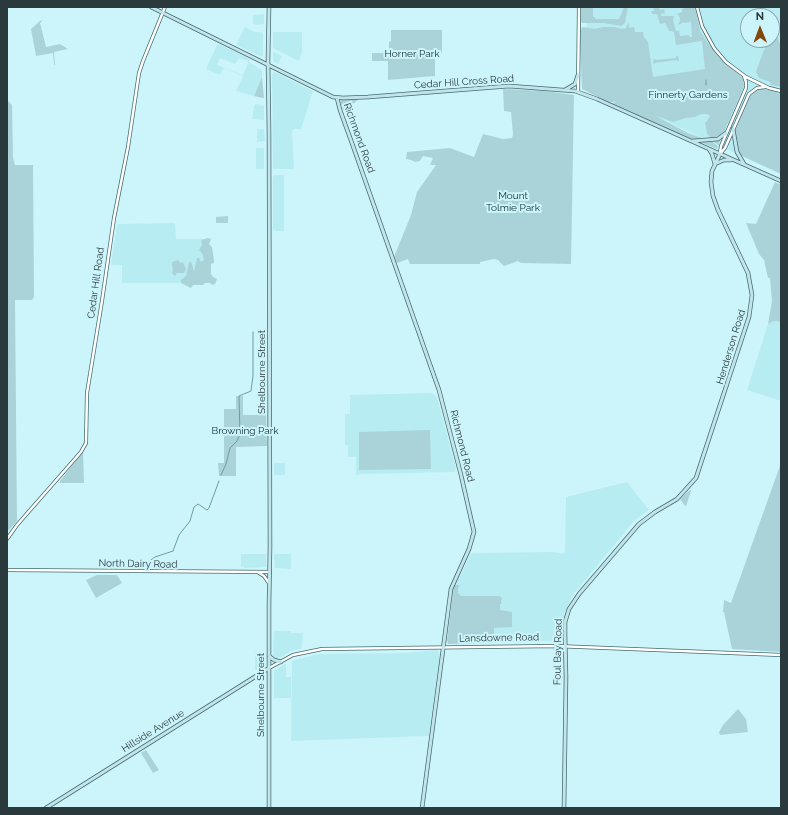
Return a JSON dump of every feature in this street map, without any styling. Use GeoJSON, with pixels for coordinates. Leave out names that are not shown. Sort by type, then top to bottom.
{"type":"FeatureCollection","features":[{"type":"Feature","properties":{"kind":"main road","name":"Cedar Hill Cross Road"},"geometry":{"type":"LineString","coordinates":[[151,7],[331,97],[337,98],[508,86],[578,92],[781,181]]}},
{"type":"Feature","properties":{"kind":"main road","name":"Shelbourne Street"},"geometry":{"type":"LineString","coordinates":[[269,7],[269,808]]}},
{"type":"Feature","properties":{"kind":"main road"},"geometry":{"type":"LineString","coordinates":[[565,90],[575,84],[578,75]]}},
{"type":"Feature","properties":{"kind":"main road","name":"Richmond Road"},"geometry":{"type":"LineString","coordinates":[[337,98],[439,390],[473,529],[472,541],[451,589],[422,808]]}},
{"type":"Feature","properties":{"kind":"main road"},"geometry":{"type":"LineString","coordinates":[[733,129],[740,158],[746,165]]}},
{"type":"Feature","properties":{"kind":"main road"},"geometry":{"type":"LineString","coordinates":[[692,141],[715,140],[721,138],[726,133]]}},
{"type":"Feature","properties":{"kind":"main road"},"geometry":{"type":"LineString","coordinates":[[709,149],[715,164],[724,160],[733,160]]}},
{"type":"Feature","properties":{"kind":"main road","name":"Henderson Road"},"geometry":{"type":"LineString","coordinates":[[696,478],[750,317],[752,298],[748,273],[715,202],[712,178],[715,164],[720,154]]}},
{"type":"Feature","properties":{"kind":"main road","name":"Foul Bay Road"},"geometry":{"type":"LineString","coordinates":[[564,808],[566,616],[579,594],[639,524],[655,512],[677,499],[696,478]]}},
{"type":"Feature","properties":{"kind":"main road"},"geometry":{"type":"LineString","coordinates":[[269,656],[274,660],[281,662]]}},
{"type":"Feature","properties":{"kind":"main road","name":"Hillside Avenue"},"geometry":{"type":"LineString","coordinates":[[46,808],[269,668]]}},
{"type":"Feature","properties":{"kind":"street","name":"Cedar Hill Road"},"geometry":{"type":"LineString","coordinates":[[7,540],[17,525],[81,452],[86,443],[87,393],[113,220],[128,147],[139,73],[165,7]]}},
{"type":"Feature","properties":{"kind":"street"},"geometry":{"type":"LineString","coordinates":[[578,92],[579,7]]}},
{"type":"Feature","properties":{"kind":"street"},"geometry":{"type":"LineString","coordinates":[[696,7],[702,26],[713,46],[726,62],[744,76],[769,88]]}},
{"type":"Feature","properties":{"kind":"street"},"geometry":{"type":"LineString","coordinates":[[720,154],[720,146],[746,88],[744,76]]}},
{"type":"Feature","properties":{"kind":"street"},"geometry":{"type":"LineString","coordinates":[[720,154],[725,148],[750,92],[759,87],[781,91]]}},
{"type":"Feature","properties":{"kind":"street","name":"North Dairy Road"},"geometry":{"type":"LineString","coordinates":[[7,570],[270,572]]}},
{"type":"Feature","properties":{"kind":"street"},"geometry":{"type":"LineString","coordinates":[[257,572],[264,576],[269,583]]}},
{"type":"Feature","properties":{"kind":"street","name":"Lansdowne Road"},"geometry":{"type":"LineString","coordinates":[[269,668],[293,655],[317,649],[565,646],[781,655]]}},
{"type":"Feature","properties":{"kind":"shaded area"},"geometry":{"type":"Polygon","coordinates":[[[587,7],[781,7],[781,174],[604,93],[586,60],[587,7]]]}},
{"type":"Feature","properties":{"kind":"shaded area"},"geometry":{"type":"Polygon","coordinates":[[[264,14],[264,24],[253,24],[253,15],[264,14]]]}},
{"type":"Feature","properties":{"kind":"shaded area"},"geometry":{"type":"Polygon","coordinates":[[[245,27],[255,32],[263,33],[262,57],[236,45],[245,27]]]}},
{"type":"Feature","properties":{"kind":"shaded area"},"geometry":{"type":"Polygon","coordinates":[[[273,32],[302,32],[302,52],[299,61],[273,48],[273,32]]]}},
{"type":"Feature","properties":{"kind":"shaded area"},"geometry":{"type":"Polygon","coordinates":[[[219,44],[246,57],[250,60],[249,62],[262,70],[262,77],[254,96],[236,91],[243,76],[224,68],[220,75],[206,69],[217,45],[219,44]],[[220,58],[217,65],[243,75],[248,61],[239,58],[235,64],[220,58]]]}},
{"type":"Feature","properties":{"kind":"shaded area"},"geometry":{"type":"Polygon","coordinates":[[[273,52],[282,56],[278,64],[273,61],[273,52]]]}},
{"type":"Feature","properties":{"kind":"shaded area"},"geometry":{"type":"Polygon","coordinates":[[[273,72],[313,91],[301,129],[294,129],[292,131],[294,169],[273,169],[272,75],[273,72]]]}},
{"type":"Feature","properties":{"kind":"shaded area"},"geometry":{"type":"Polygon","coordinates":[[[256,104],[264,106],[264,120],[252,119],[254,106],[256,104]]]}},
{"type":"Feature","properties":{"kind":"shaded area"},"geometry":{"type":"Polygon","coordinates":[[[257,129],[264,129],[265,141],[257,142],[257,129]]]}},
{"type":"Feature","properties":{"kind":"shaded area"},"geometry":{"type":"Polygon","coordinates":[[[256,148],[264,148],[264,169],[256,169],[256,148]]]}},
{"type":"Feature","properties":{"kind":"shaded area"},"geometry":{"type":"Polygon","coordinates":[[[274,175],[284,175],[284,231],[273,230],[274,175]]]}},
{"type":"Feature","properties":{"kind":"shaded area"},"geometry":{"type":"Polygon","coordinates":[[[175,223],[176,239],[209,239],[210,283],[122,283],[122,265],[111,265],[117,224],[175,223]]]}},
{"type":"Feature","properties":{"kind":"shaded area"},"geometry":{"type":"Polygon","coordinates":[[[774,321],[781,322],[781,401],[747,390],[768,324],[774,321]]]}},
{"type":"Feature","properties":{"kind":"shaded area"},"geometry":{"type":"Polygon","coordinates":[[[432,393],[437,397],[456,469],[455,472],[356,475],[356,457],[348,457],[348,445],[345,445],[345,414],[350,414],[350,395],[432,393]]]}},
{"type":"Feature","properties":{"kind":"shaded area"},"geometry":{"type":"Polygon","coordinates":[[[274,463],[285,463],[285,475],[274,475],[274,463]]]}},
{"type":"Feature","properties":{"kind":"shaded area"},"geometry":{"type":"Polygon","coordinates":[[[627,482],[649,510],[634,521],[573,595],[564,614],[560,641],[449,641],[454,589],[471,553],[554,552],[562,554],[565,552],[566,497],[627,482]]]}},
{"type":"Feature","properties":{"kind":"shaded area"},"geometry":{"type":"Polygon","coordinates":[[[241,554],[266,554],[266,567],[245,568],[241,566],[241,554]]]}},
{"type":"Feature","properties":{"kind":"shaded area"},"geometry":{"type":"Polygon","coordinates":[[[274,554],[291,554],[291,569],[275,568],[274,554]]]}},
{"type":"Feature","properties":{"kind":"shaded area"},"geometry":{"type":"Polygon","coordinates":[[[274,631],[303,633],[301,649],[291,651],[278,659],[275,659],[273,657],[274,631]]]}},
{"type":"Feature","properties":{"kind":"shaded area"},"geometry":{"type":"Polygon","coordinates":[[[436,650],[440,655],[429,736],[291,741],[292,661],[318,654],[405,653],[436,650]]]}},
{"type":"Feature","properties":{"kind":"shaded area"},"geometry":{"type":"Polygon","coordinates":[[[255,652],[264,652],[264,665],[255,671],[255,652]]]}},
{"type":"Feature","properties":{"kind":"shaded area"},"geometry":{"type":"Polygon","coordinates":[[[286,663],[286,677],[291,677],[291,698],[274,698],[274,671],[286,663]]]}},
{"type":"Feature","properties":{"kind":"green space"},"geometry":{"type":"Polygon","coordinates":[[[581,7],[593,7],[593,17],[595,17],[595,19],[619,19],[624,7],[628,7],[625,23],[621,26],[604,23],[582,23],[581,7]]]}},
{"type":"Feature","properties":{"kind":"green space","name":"Finnerty Gardens"},"geometry":{"type":"Polygon","coordinates":[[[653,7],[659,7],[660,10],[664,9],[665,13],[661,14],[661,16],[674,16],[673,20],[676,31],[679,31],[680,36],[689,35],[692,37],[691,22],[681,23],[678,25],[680,18],[677,14],[682,12],[682,9],[685,7],[695,7],[700,31],[710,46],[743,78],[744,86],[718,145],[707,134],[705,122],[710,116],[707,114],[701,114],[695,117],[673,122],[654,115],[688,133],[705,139],[696,140],[612,104],[616,101],[610,103],[582,89],[580,30],[583,27],[595,29],[615,27],[622,29],[626,28],[628,23],[629,28],[634,27],[635,32],[643,32],[644,37],[648,42],[653,77],[705,69],[702,41],[676,45],[674,32],[669,31],[665,23],[660,24],[657,14],[652,14],[651,11],[654,11],[653,7]]]}},
{"type":"Feature","properties":{"kind":"green space"},"geometry":{"type":"Polygon","coordinates":[[[43,20],[40,23],[46,47],[60,44],[68,49],[54,52],[55,65],[53,53],[36,56],[31,29],[43,20]]]}},
{"type":"Feature","properties":{"kind":"green space","name":"Horner Park"},"geometry":{"type":"Polygon","coordinates":[[[391,30],[442,30],[442,53],[437,53],[435,55],[435,76],[388,80],[388,61],[372,61],[372,53],[389,53],[391,30]]]}},
{"type":"Feature","properties":{"kind":"green space"},"geometry":{"type":"Polygon","coordinates":[[[780,45],[781,87],[771,85],[770,82],[759,78],[756,72],[765,48],[780,48],[780,45]]]}},
{"type":"Feature","properties":{"kind":"green space"},"geometry":{"type":"Polygon","coordinates":[[[676,56],[678,56],[679,61],[676,60],[655,64],[653,63],[654,59],[676,58],[676,56]]]}},
{"type":"Feature","properties":{"kind":"green space"},"geometry":{"type":"Polygon","coordinates":[[[262,77],[264,98],[254,96],[262,77]]]}},
{"type":"Feature","properties":{"kind":"green space","name":"Mount Tolmie Park"},"geometry":{"type":"Polygon","coordinates":[[[503,89],[545,91],[574,95],[571,264],[521,263],[518,261],[504,266],[498,260],[494,259],[480,262],[480,264],[410,264],[408,259],[397,263],[394,257],[411,215],[417,192],[436,165],[430,165],[433,158],[423,156],[420,161],[415,162],[406,159],[407,152],[450,148],[474,157],[483,134],[503,139],[512,138],[511,112],[504,111],[503,89]]]}},
{"type":"Feature","properties":{"kind":"green space"},"geometry":{"type":"Polygon","coordinates":[[[769,89],[781,94],[781,174],[740,155],[735,136],[736,127],[750,95],[756,90],[769,89]]]}},
{"type":"Feature","properties":{"kind":"green space"},"geometry":{"type":"Polygon","coordinates":[[[359,99],[344,111],[343,110],[340,100],[359,99]]]}},
{"type":"Feature","properties":{"kind":"green space"},"geometry":{"type":"Polygon","coordinates":[[[7,100],[12,105],[13,158],[15,165],[33,165],[34,297],[32,300],[15,300],[17,521],[7,532],[7,100]]]}},
{"type":"Feature","properties":{"kind":"green space"},"geometry":{"type":"Polygon","coordinates":[[[711,141],[718,146],[717,149],[700,142],[711,141]]]}},
{"type":"Feature","properties":{"kind":"green space"},"geometry":{"type":"Polygon","coordinates":[[[775,182],[781,185],[781,322],[774,321],[768,324],[772,301],[770,278],[768,278],[764,260],[759,254],[746,223],[756,224],[775,182]]]}},
{"type":"Feature","properties":{"kind":"green space"},"geometry":{"type":"Polygon","coordinates":[[[228,216],[228,223],[216,223],[216,217],[228,216]]]}},
{"type":"Feature","properties":{"kind":"green space"},"geometry":{"type":"Polygon","coordinates":[[[208,238],[211,239],[209,244],[212,247],[214,260],[214,263],[211,264],[211,274],[217,279],[215,284],[212,285],[210,283],[205,283],[203,285],[193,285],[191,288],[181,283],[181,280],[186,276],[189,262],[192,264],[194,272],[197,258],[199,258],[201,262],[204,260],[202,253],[199,250],[202,245],[201,240],[208,238]]]}},
{"type":"Feature","properties":{"kind":"green space"},"geometry":{"type":"Polygon","coordinates":[[[178,260],[181,263],[183,262],[186,269],[184,273],[177,273],[175,276],[172,273],[172,262],[178,260]]]}},
{"type":"Feature","properties":{"kind":"green space","name":"Browning Park"},"geometry":{"type":"Polygon","coordinates":[[[236,396],[243,396],[243,415],[266,415],[267,446],[236,447],[236,476],[219,476],[218,463],[224,463],[224,409],[236,409],[236,396]]]}},
{"type":"Feature","properties":{"kind":"green space"},"geometry":{"type":"Polygon","coordinates":[[[430,430],[431,469],[359,470],[359,432],[430,430]]]}},
{"type":"Feature","properties":{"kind":"green space"},"geometry":{"type":"Polygon","coordinates":[[[83,451],[84,483],[60,483],[60,481],[83,451]]]}},
{"type":"Feature","properties":{"kind":"green space"},"geometry":{"type":"Polygon","coordinates":[[[781,463],[781,652],[732,649],[723,612],[724,600],[731,603],[781,463]]]}},
{"type":"Feature","properties":{"kind":"green space"},"geometry":{"type":"Polygon","coordinates":[[[690,490],[691,491],[685,506],[680,499],[690,490]]]}},
{"type":"Feature","properties":{"kind":"green space"},"geometry":{"type":"Polygon","coordinates":[[[97,575],[117,575],[122,583],[96,598],[86,580],[97,575]]]}},
{"type":"Feature","properties":{"kind":"green space"},"geometry":{"type":"Polygon","coordinates":[[[454,585],[460,585],[458,588],[458,593],[461,596],[500,596],[502,598],[502,604],[500,604],[500,610],[512,612],[512,627],[494,628],[494,641],[492,643],[448,644],[447,640],[454,585]]]}},
{"type":"Feature","properties":{"kind":"green space"},"geometry":{"type":"Polygon","coordinates":[[[738,709],[746,719],[748,732],[720,735],[719,732],[723,725],[738,709]]]}},
{"type":"Feature","properties":{"kind":"green space"},"geometry":{"type":"Polygon","coordinates":[[[146,750],[159,770],[153,773],[141,753],[146,750]]]}},
{"type":"Feature","properties":{"kind":"waterway"},"geometry":{"type":"LineString","coordinates":[[706,80],[706,85]]}},
{"type":"Feature","properties":{"kind":"waterway"},"geometry":{"type":"LineString","coordinates":[[221,475],[226,464],[230,448],[237,441],[240,434],[239,396],[251,391],[253,376],[253,332]]}},
{"type":"Feature","properties":{"kind":"waterway"},"geometry":{"type":"LineString","coordinates":[[147,563],[155,557],[173,551],[179,535],[190,521],[194,507],[198,504],[207,510],[209,508],[219,481]]}}]}
